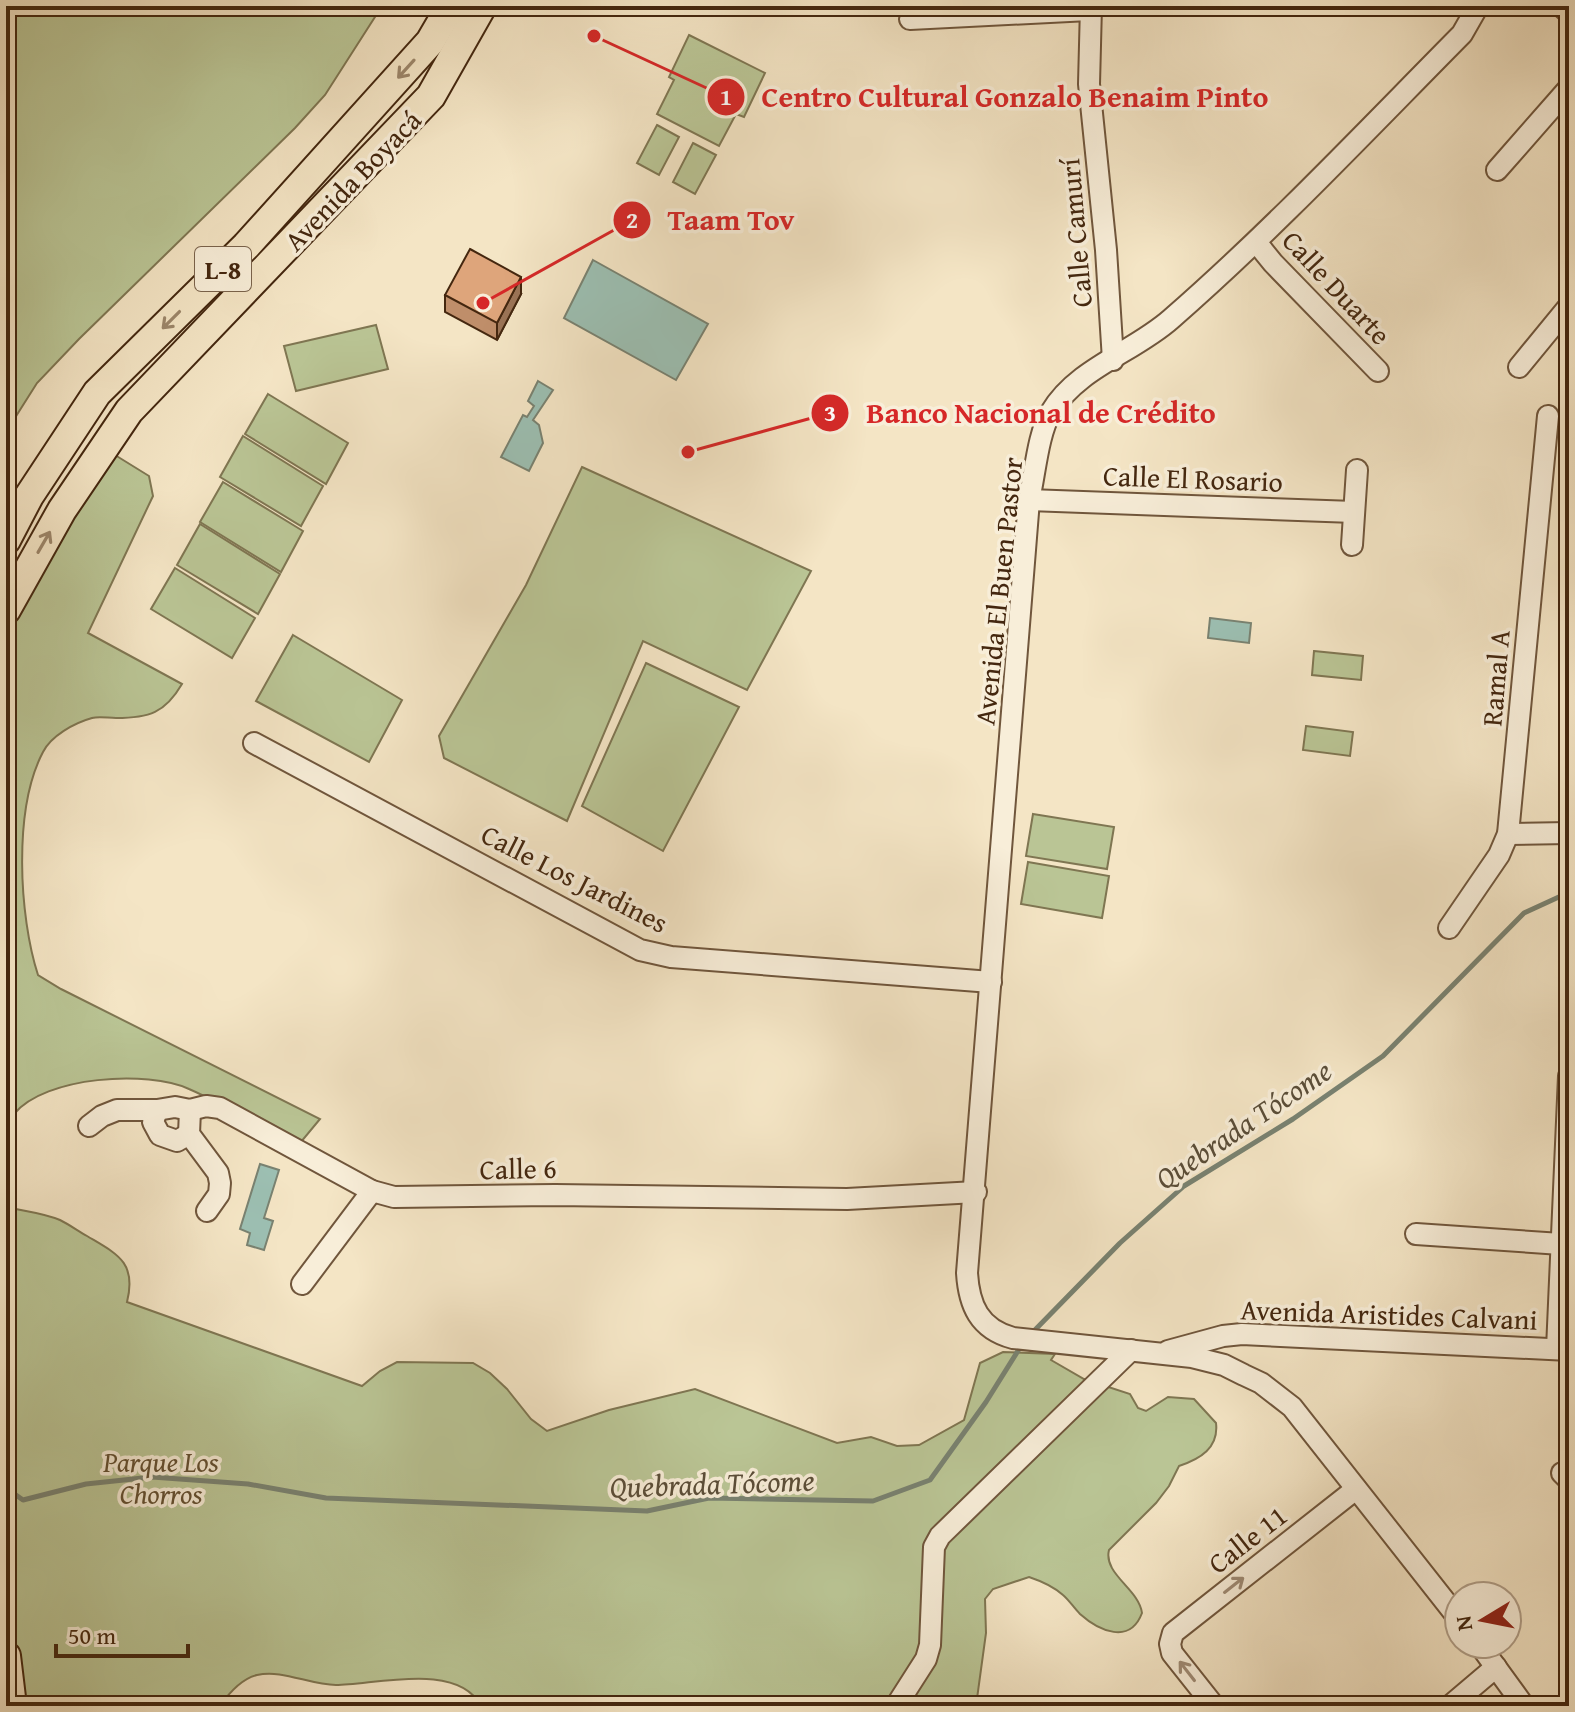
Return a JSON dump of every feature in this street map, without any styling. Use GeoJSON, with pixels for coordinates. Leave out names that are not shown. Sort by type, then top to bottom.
{"type":"FeatureCollection","features":[{"type":"Feature","properties":{"kind":"highway","name":"Avenida Boyacá"},"geometry":{"type":"LineString","coordinates":[[6,540],[29,496],[97,393],[246,246],[430,42],[451,6]]}},
{"type":"Feature","properties":{"kind":"highway","name":"Avenida Boyacá"},"geometry":{"type":"LineString","coordinates":[[6,610],[62,510],[129,411],[431,96],[482,6]]}},
{"type":"Feature","properties":{"kind":"highway"},"geometry":{"type":"LineString","coordinates":[[6,1656],[12,1706]]}},
{"type":"Feature","properties":{"kind":"street","name":"Avenida El Buen Pastor"},"geometry":{"type":"LineString","coordinates":[[1443,1599],[1292,1407],[1276,1393],[1224,1365],[1161,1353],[1013,1338],[1000,1334],[977,1316],[968,1291],[967,1273],[976,1192],[1029,500],[1050,413],[1078,382],[1168,322],[1256,242],[1462,34],[1478,6]]}},
{"type":"Feature","properties":{"kind":"street"},"geometry":{"type":"LineString","coordinates":[[1561,6],[1569,13]]}},
{"type":"Feature","properties":{"kind":"street"},"geometry":{"type":"LineString","coordinates":[[910,19],[1090,8]]}},
{"type":"Feature","properties":{"kind":"street","name":"Calle Camurí"},"geometry":{"type":"LineString","coordinates":[[1090,8],[1089,84],[1106,250],[1113,360]]}},
{"type":"Feature","properties":{"kind":"street"},"geometry":{"type":"LineString","coordinates":[[1497,170],[1569,88]]}},
{"type":"Feature","properties":{"kind":"street","name":"Calle Duarte"},"geometry":{"type":"LineString","coordinates":[[1256,242],[1378,371]]}},
{"type":"Feature","properties":{"kind":"street"},"geometry":{"type":"LineString","coordinates":[[1519,367],[1569,306]]}},
{"type":"Feature","properties":{"kind":"street","name":"Ramal A"},"geometry":{"type":"LineString","coordinates":[[1449,928],[1499,855],[1508,834],[1548,416]]}},
{"type":"Feature","properties":{"kind":"street"},"geometry":{"type":"LineString","coordinates":[[1352,545],[1357,470]]}},
{"type":"Feature","properties":{"kind":"street","name":"Calle El Rosario"},"geometry":{"type":"LineString","coordinates":[[1029,500],[1354,512]]}},
{"type":"Feature","properties":{"kind":"street","name":"Calle Los Jardines"},"geometry":{"type":"LineString","coordinates":[[254,743],[640,950],[671,957],[991,982]]}},
{"type":"Feature","properties":{"kind":"street"},"geometry":{"type":"LineString","coordinates":[[1508,834],[1569,833]]}},
{"type":"Feature","properties":{"kind":"street"},"geometry":{"type":"LineString","coordinates":[[1563,1350],[1561,1244],[1569,1076]]}},
{"type":"Feature","properties":{"kind":"street","name":"Calle 6"},"geometry":{"type":"LineString","coordinates":[[89,1126],[117,1110],[220,1108],[372,1191],[394,1197],[555,1195],[847,1199],[976,1192]]}},
{"type":"Feature","properties":{"kind":"street"},"geometry":{"type":"LineString","coordinates":[[157,1110],[153,1122],[160,1135],[177,1141],[189,1134]]}},
{"type":"Feature","properties":{"kind":"street"},"geometry":{"type":"LineString","coordinates":[[190,1110],[189,1134],[218,1173],[219,1194],[207,1211]]}},
{"type":"Feature","properties":{"kind":"street"},"geometry":{"type":"LineString","coordinates":[[302,1284],[372,1191]]}},
{"type":"Feature","properties":{"kind":"street"},"geometry":{"type":"LineString","coordinates":[[1416,1234],[1561,1244]]}},
{"type":"Feature","properties":{"kind":"street","name":"Avenida Aristides Calvani"},"geometry":{"type":"LineString","coordinates":[[1161,1353],[1242,1334],[1563,1350]]}},
{"type":"Feature","properties":{"kind":"street"},"geometry":{"type":"LineString","coordinates":[[896,1706],[926,1659],[930,1645],[934,1547],[940,1536],[1131,1350]]}},
{"type":"Feature","properties":{"kind":"street","name":"Calle 11"},"geometry":{"type":"LineString","coordinates":[[1214,1706],[1172,1653],[1170,1644],[1173,1633],[1356,1489]]}},
{"type":"Feature","properties":{"kind":"street"},"geometry":{"type":"LineString","coordinates":[[1491,1660],[1524,1706]]}},
{"type":"Feature","properties":{"kind":"street"},"geometry":{"type":"LineString","coordinates":[[1450,1706],[1496,1667]]}},
{"type":"Feature","properties":{"kind":"green space"},"geometry":{"type":"Polygon","coordinates":[[[6,6],[382,6],[325,95],[37,383],[6,432],[6,6]]]}},
{"type":"Feature","properties":{"kind":"green space"},"geometry":{"type":"Polygon","coordinates":[[[689,35],[765,73],[744,117],[736,114],[719,146],[657,114],[674,80],[669,77],[689,35]]]}},
{"type":"Feature","properties":{"kind":"green space"},"geometry":{"type":"Polygon","coordinates":[[[657,125],[679,137],[659,175],[637,163],[657,125]]]}},
{"type":"Feature","properties":{"kind":"green space"},"geometry":{"type":"Polygon","coordinates":[[[693,143],[716,155],[695,194],[673,182],[693,143]]]}},
{"type":"Feature","properties":{"kind":"green space"},"geometry":{"type":"Polygon","coordinates":[[[376,325],[388,369],[296,391],[284,346],[376,325]]]}},
{"type":"Feature","properties":{"kind":"green space"},"geometry":{"type":"Polygon","coordinates":[[[268,394],[348,443],[326,484],[245,434],[268,394]]]}},
{"type":"Feature","properties":{"kind":"green space"},"geometry":{"type":"Polygon","coordinates":[[[243,436],[323,486],[301,526],[220,477],[243,436]]]}},
{"type":"Feature","properties":{"kind":"green space"},"geometry":{"type":"Polygon","coordinates":[[[115,455],[149,476],[153,496],[88,633],[182,684],[169,702],[155,712],[138,717],[85,720],[57,736],[43,752],[27,803],[22,863],[27,923],[38,975],[320,1119],[296,1148],[189,1089],[171,1083],[124,1079],[72,1084],[49,1091],[29,1101],[14,1114],[6,1137],[6,599],[115,455]]]}},
{"type":"Feature","properties":{"kind":"green space"},"geometry":{"type":"Polygon","coordinates":[[[582,467],[811,571],[747,690],[643,641],[567,821],[444,758],[439,736],[526,585],[582,467]]]}},
{"type":"Feature","properties":{"kind":"green space"},"geometry":{"type":"Polygon","coordinates":[[[223,482],[303,531],[281,572],[200,522],[223,482]]]}},
{"type":"Feature","properties":{"kind":"green space"},"geometry":{"type":"Polygon","coordinates":[[[200,524],[280,574],[258,614],[177,565],[200,524]]]}},
{"type":"Feature","properties":{"kind":"green space"},"geometry":{"type":"Polygon","coordinates":[[[175,568],[255,618],[232,658],[151,609],[175,568]]]}},
{"type":"Feature","properties":{"kind":"green space"},"geometry":{"type":"Polygon","coordinates":[[[293,635],[402,700],[369,762],[256,701],[293,635]]]}},
{"type":"Feature","properties":{"kind":"green space"},"geometry":{"type":"Polygon","coordinates":[[[1314,651],[1363,656],[1361,680],[1312,675],[1314,651]]]}},
{"type":"Feature","properties":{"kind":"green space"},"geometry":{"type":"Polygon","coordinates":[[[646,663],[739,707],[663,851],[582,806],[646,663]]]}},
{"type":"Feature","properties":{"kind":"green space"},"geometry":{"type":"Polygon","coordinates":[[[1306,726],[1353,732],[1350,756],[1303,750],[1306,726]]]}},
{"type":"Feature","properties":{"kind":"green space"},"geometry":{"type":"Polygon","coordinates":[[[1033,814],[1114,827],[1107,869],[1026,856],[1033,814]]]}},
{"type":"Feature","properties":{"kind":"green space"},"geometry":{"type":"Polygon","coordinates":[[[1028,862],[1109,876],[1102,918],[1021,904],[1028,862]]]}},
{"type":"Feature","properties":{"kind":"green space","name":"Parque Los Chorros"},"geometry":{"type":"Polygon","coordinates":[[[6,1207],[60,1220],[115,1254],[127,1268],[127,1302],[362,1386],[397,1362],[473,1363],[490,1373],[531,1419],[547,1431],[609,1410],[695,1389],[837,1443],[871,1437],[897,1446],[919,1445],[964,1420],[980,1363],[1003,1352],[1055,1354],[1051,1360],[1084,1379],[1130,1394],[1138,1408],[1146,1411],[1168,1397],[1194,1399],[1216,1423],[1216,1432],[1211,1446],[1194,1460],[1179,1466],[1156,1503],[1109,1550],[1111,1567],[1139,1604],[1142,1613],[1137,1623],[1122,1632],[1105,1630],[1080,1614],[1055,1589],[1029,1577],[993,1589],[985,1599],[986,1633],[976,1706],[481,1706],[470,1692],[435,1680],[336,1685],[267,1674],[241,1683],[220,1706],[24,1706],[15,1637],[6,1637],[6,1207]]]}},
{"type":"Feature","properties":{"kind":"shaded area"},"geometry":{"type":"Polygon","coordinates":[[[593,260],[708,324],[676,380],[564,318],[593,260]]]}},
{"type":"Feature","properties":{"kind":"shaded area"},"geometry":{"type":"Polygon","coordinates":[[[538,381],[553,390],[533,420],[539,425],[543,443],[529,471],[501,457],[523,415],[527,417],[534,406],[528,401],[538,381]]]}},
{"type":"Feature","properties":{"kind":"shaded area"},"geometry":{"type":"Polygon","coordinates":[[[1210,618],[1251,623],[1249,643],[1208,638],[1210,618]]]}},
{"type":"Feature","properties":{"kind":"shaded area"},"geometry":{"type":"Polygon","coordinates":[[[260,1164],[279,1170],[264,1218],[273,1221],[264,1250],[247,1245],[250,1233],[240,1229],[260,1164]]]}},
{"type":"Feature","properties":{"kind":"building"},"geometry":{"type":"Polygon","coordinates":[[[470,249],[521,277],[497,323],[445,295],[470,249]]]}},
{"type":"Feature","properties":{"kind":"waterway","name":"Quebrada Tócome"},"geometry":{"type":"LineString","coordinates":[[1030,1335],[1120,1243],[1184,1186],[1293,1119],[1383,1056],[1524,913],[1569,895]]}},
{"type":"Feature","properties":{"kind":"waterway","name":"Quebrada Tócome"},"geometry":{"type":"LineString","coordinates":[[6,1488],[23,1500],[86,1484],[152,1477],[248,1484],[326,1498],[647,1511],[709,1498],[873,1501],[930,1480],[986,1402],[1021,1346]]}},
{"type":"Feature","properties":{"kind":"place","name":"Centro Cultural Gonzalo Benaim Pinto"},"geometry":{"type":"Point","coordinates":[594,36]}},
{"type":"Feature","properties":{"kind":"place","name":"Taam Tov"},"geometry":{"type":"Point","coordinates":[483,303]}},
{"type":"Feature","properties":{"kind":"place","name":"Banco Nacional de Crédito"},"geometry":{"type":"Point","coordinates":[688,452]}}]}
